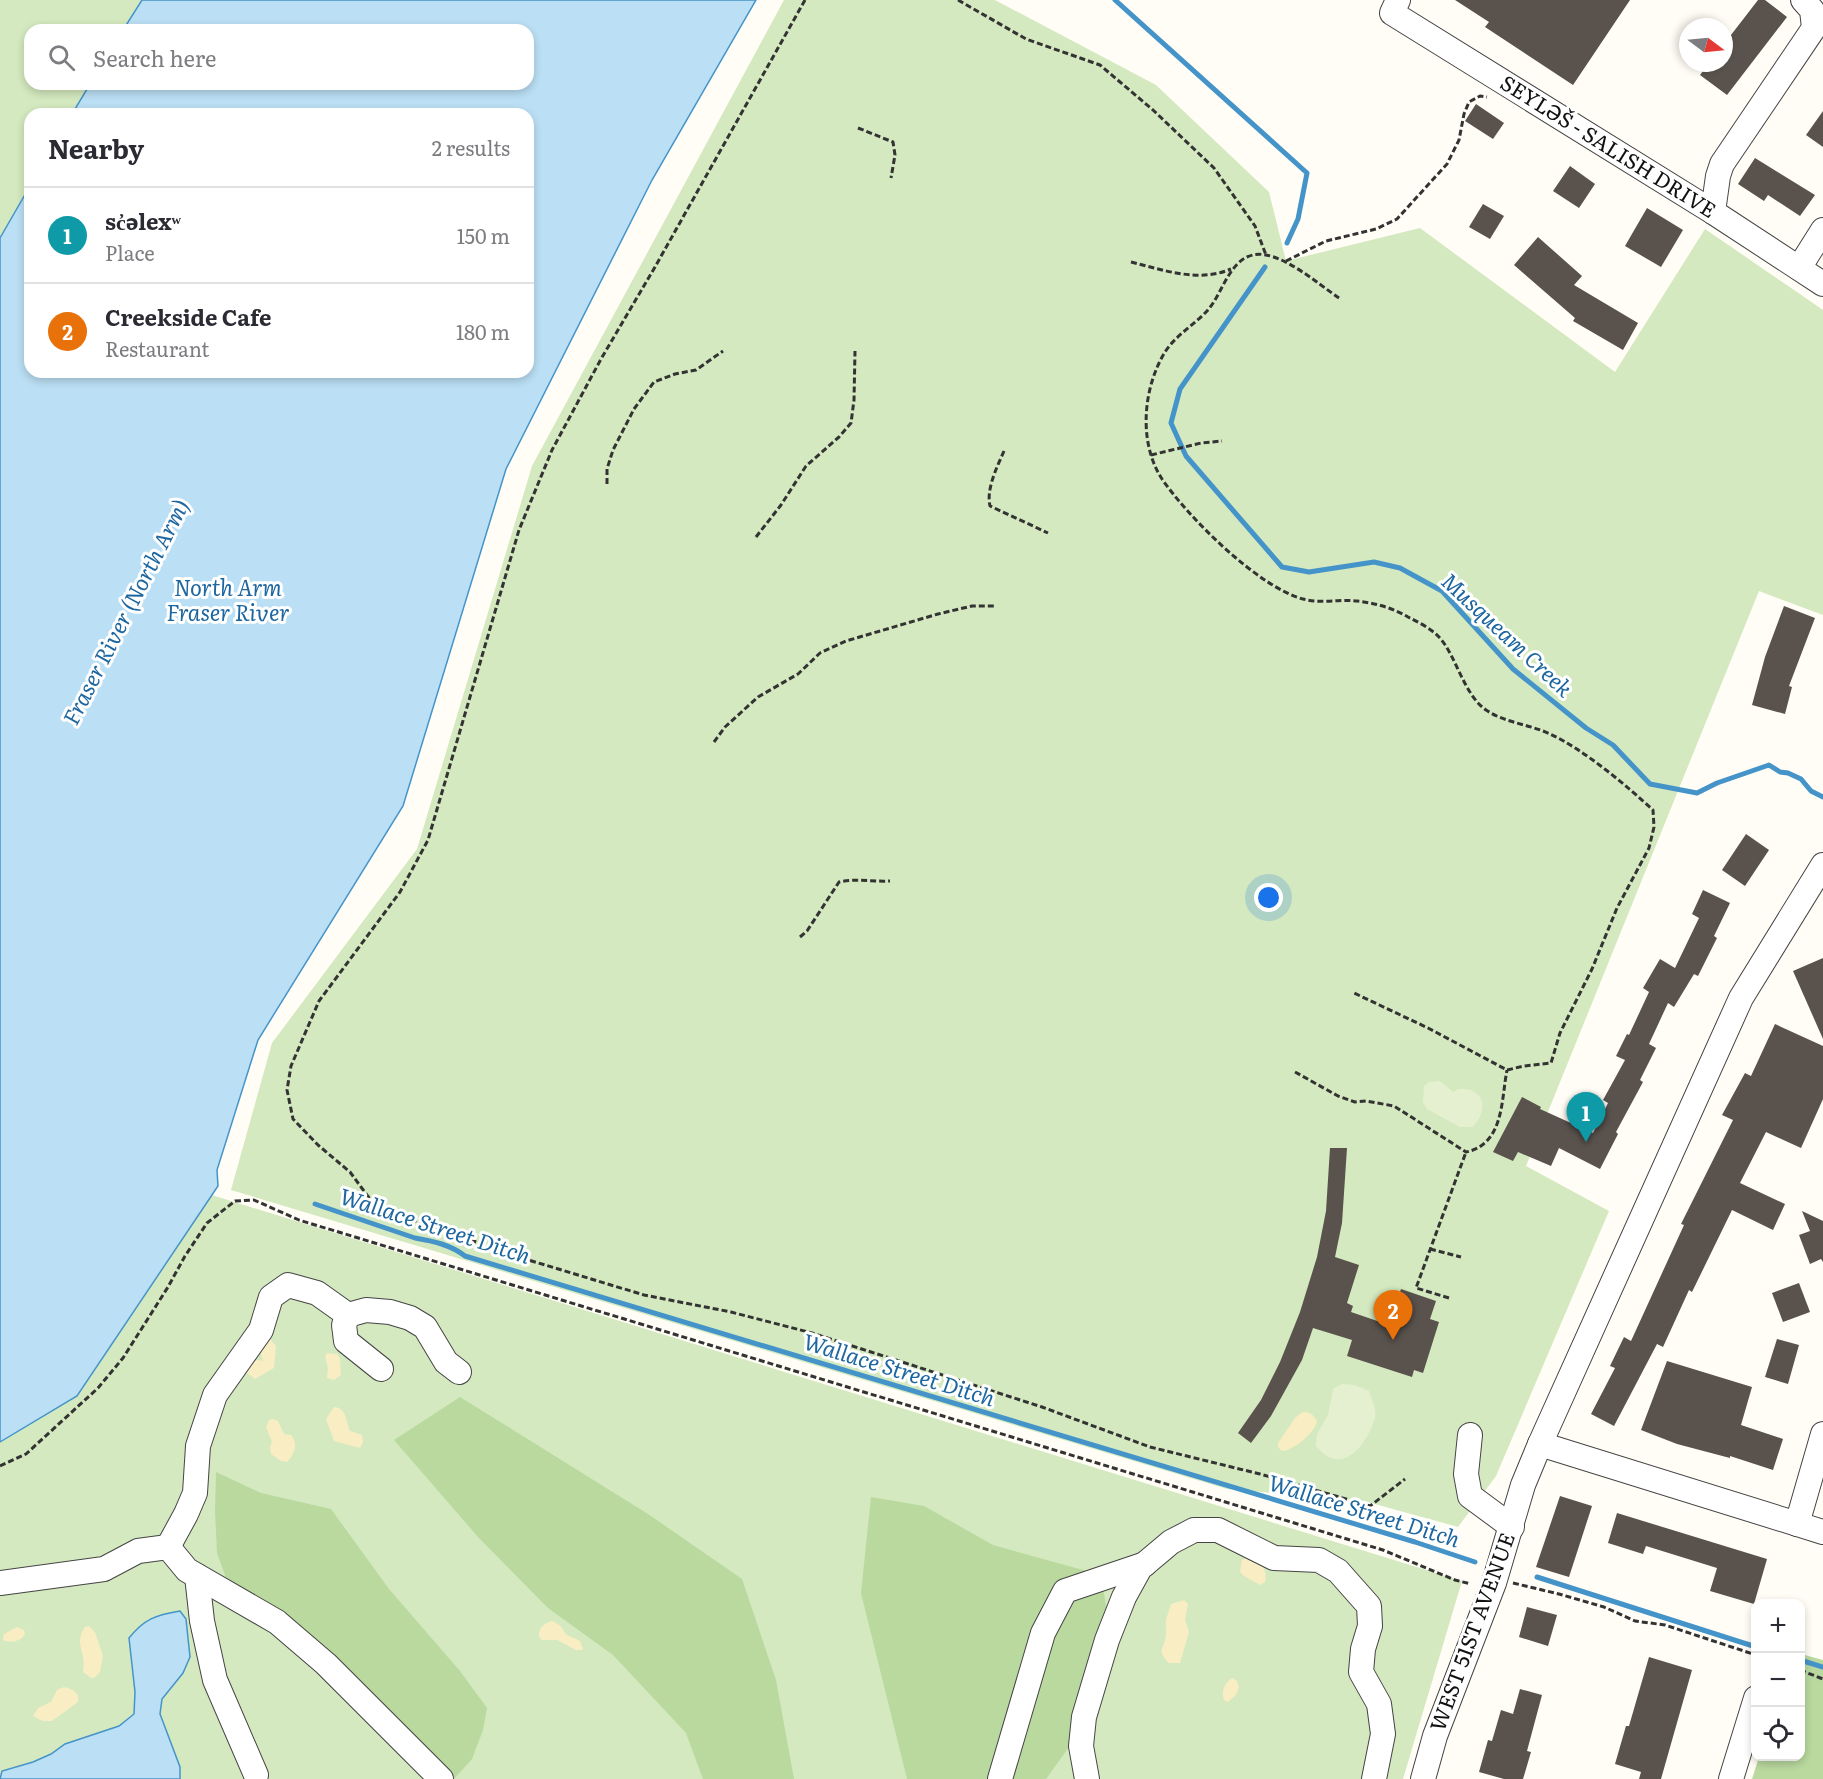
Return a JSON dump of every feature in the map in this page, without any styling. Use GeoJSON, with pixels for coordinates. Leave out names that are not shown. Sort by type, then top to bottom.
{"type":"FeatureCollection","features":[{"type":"Feature","properties":{"kind":"street"},"geometry":{"type":"LineString","coordinates":[[1713,212],[1722,164],[1814,28],[1812,10],[1803,0]]}},
{"type":"Feature","properties":{"kind":"street","name":"SEYLƏŠ - SALISH DRIVE"},"geometry":{"type":"LineString","coordinates":[[1395,6],[1509,84],[1823,284]]}},
{"type":"Feature","properties":{"kind":"street"},"geometry":{"type":"LineString","coordinates":[[1799,268],[1823,230]]}},
{"type":"Feature","properties":{"kind":"street","name":"WEST 51ST AVENUE"},"geometry":{"type":"LineString","coordinates":[[1423,1779],[1435,1736],[1494,1583],[1523,1485],[1540,1444],[1741,998],[1820,878]]}},
{"type":"Feature","properties":{"kind":"street"},"geometry":{"type":"LineString","coordinates":[[168,1547],[195,1493],[198,1446],[215,1395],[261,1330],[271,1297],[288,1285],[317,1293],[348,1315]]}},
{"type":"Feature","properties":{"kind":"street"},"geometry":{"type":"LineString","coordinates":[[348,1315],[366,1310],[390,1312],[410,1318],[425,1328],[446,1362],[459,1372]]}},
{"type":"Feature","properties":{"kind":"street"},"geometry":{"type":"LineString","coordinates":[[348,1315],[344,1325],[346,1341],[381,1369]]}},
{"type":"Feature","properties":{"kind":"street"},"geometry":{"type":"LineString","coordinates":[[1797,1524],[1823,1434]]}},
{"type":"Feature","properties":{"kind":"street"},"geometry":{"type":"LineString","coordinates":[[1470,1435],[1466,1474],[1470,1496],[1512,1527]]}},
{"type":"Feature","properties":{"kind":"street"},"geometry":{"type":"LineString","coordinates":[[1540,1444],[1823,1532]]}},
{"type":"Feature","properties":{"kind":"street"},"geometry":{"type":"LineString","coordinates":[[1087,1779],[1081,1746],[1084,1717],[1107,1640],[1124,1597],[1140,1568],[1171,1542],[1194,1530],[1218,1530],[1274,1557],[1319,1560],[1338,1571],[1369,1606],[1370,1626],[1363,1649],[1361,1671],[1379,1704],[1383,1734],[1374,1779]]}},
{"type":"Feature","properties":{"kind":"street"},"geometry":{"type":"LineString","coordinates":[[168,1547],[187,1570],[277,1622],[326,1664],[441,1779]]}},
{"type":"Feature","properties":{"kind":"street"},"geometry":{"type":"LineString","coordinates":[[0,1583],[104,1569],[138,1551],[168,1547]]}},
{"type":"Feature","properties":{"kind":"street"},"geometry":{"type":"LineString","coordinates":[[1000,1779],[1043,1633],[1065,1591],[1145,1564]]}},
{"type":"Feature","properties":{"kind":"street"},"geometry":{"type":"LineString","coordinates":[[197,1576],[202,1621],[215,1680],[256,1775]]}},
{"type":"Feature","properties":{"kind":"street"},"geometry":{"type":"LineString","coordinates":[[1731,1779],[1752,1707]]}},
{"type":"Feature","properties":{"kind":"path"},"geometry":{"type":"LineString","coordinates":[[805,0],[655,267],[601,358],[552,450],[519,530],[428,840],[400,892],[319,1001],[291,1066],[287,1090],[293,1119],[318,1145],[350,1172],[375,1206],[522,1258],[644,1295],[731,1312],[812,1333],[1042,1407],[1150,1447],[1260,1474],[1370,1506],[1405,1479]]}},
{"type":"Feature","properties":{"kind":"path"},"geometry":{"type":"LineString","coordinates":[[958,0],[1026,39],[1100,65],[1153,110],[1214,168],[1255,226],[1266,255]]}},
{"type":"Feature","properties":{"kind":"path"},"geometry":{"type":"LineString","coordinates":[[1286,261],[1326,241],[1376,230],[1397,219],[1447,164],[1459,140],[1469,102],[1480,96],[1498,99],[1509,84]]}},
{"type":"Feature","properties":{"kind":"path"},"geometry":{"type":"LineString","coordinates":[[858,128],[893,142],[896,155],[891,178]]}},
{"type":"Feature","properties":{"kind":"path"},"geometry":{"type":"LineString","coordinates":[[1131,262],[1193,276],[1217,275],[1233,268],[1251,255],[1266,255],[1286,261],[1338,298]]}},
{"type":"Feature","properties":{"kind":"path"},"geometry":{"type":"LineString","coordinates":[[1233,268],[1208,310],[1189,325],[1166,351],[1153,379],[1146,408],[1147,436],[1153,463],[1163,480],[1199,524],[1246,566],[1284,592],[1304,599],[1357,601],[1384,606],[1407,616],[1438,636],[1472,696],[1485,709],[1501,718],[1548,733],[1570,745],[1634,792],[1653,810],[1654,827],[1649,848],[1617,908],[1592,969],[1560,1032],[1551,1063],[1507,1070],[1428,1028],[1354,993]]}},
{"type":"Feature","properties":{"kind":"path"},"geometry":{"type":"LineString","coordinates":[[607,484],[607,469],[613,450],[634,409],[654,382],[675,374],[696,370],[723,351]]}},
{"type":"Feature","properties":{"kind":"path"},"geometry":{"type":"LineString","coordinates":[[756,537],[781,505],[806,466],[851,423],[855,351]]}},
{"type":"Feature","properties":{"kind":"path"},"geometry":{"type":"LineString","coordinates":[[1151,455],[1201,443],[1222,441]]}},
{"type":"Feature","properties":{"kind":"path"},"geometry":{"type":"LineString","coordinates":[[1004,451],[988,498],[990,506],[1048,533]]}},
{"type":"Feature","properties":{"kind":"path"},"geometry":{"type":"LineString","coordinates":[[714,742],[724,727],[758,697],[798,674],[820,653],[846,641],[938,614],[972,606],[996,606]]}},
{"type":"Feature","properties":{"kind":"path"},"geometry":{"type":"LineString","coordinates":[[800,937],[807,931],[839,882],[850,879],[871,882],[891,881]]}},
{"type":"Feature","properties":{"kind":"path"},"geometry":{"type":"LineString","coordinates":[[1295,1072],[1324,1090],[1355,1102],[1366,1101],[1394,1106],[1466,1152],[1485,1145],[1495,1130],[1507,1070]]}},
{"type":"Feature","properties":{"kind":"path"},"geometry":{"type":"LineString","coordinates":[[1449,1298],[1416,1288],[1466,1152]]}},
{"type":"Feature","properties":{"kind":"path"},"geometry":{"type":"LineString","coordinates":[[0,1466],[26,1454],[98,1388],[123,1358],[207,1223],[235,1201],[254,1200],[299,1220],[1383,1550],[1455,1580],[1476,1584]]}},
{"type":"Feature","properties":{"kind":"path"},"geometry":{"type":"LineString","coordinates":[[1430,1249],[1461,1257]]}},
{"type":"Feature","properties":{"kind":"path"},"geometry":{"type":"LineString","coordinates":[[1510,1583],[1604,1607],[1635,1620],[1665,1626],[1752,1653]]}},
{"type":"Feature","properties":{"kind":"path"},"geometry":{"type":"LineString","coordinates":[[1805,1672],[1823,1679]]}},
{"type":"Feature","properties":{"kind":"green space"},"geometry":{"type":"Polygon","coordinates":[[[0,0],[142,0],[127,24],[24,24],[24,90],[86,90],[76,108],[24,108],[24,196],[0,237],[0,0]]]}},
{"type":"Feature","properties":{"kind":"green space"},"geometry":{"type":"Polygon","coordinates":[[[784,0],[995,0],[1156,85],[1269,192],[1286,261],[1420,228],[1615,372],[1705,229],[1823,310],[1823,615],[1759,591],[1526,1166],[1609,1211],[1496,1476],[1458,1527],[1364,1501],[1227,1489],[231,1190],[272,1043],[417,849],[532,466],[784,0]]]}},
{"type":"Feature","properties":{"kind":"green space"},"geometry":{"type":"Polygon","coordinates":[[[1440,1081],[1453,1092],[1466,1089],[1473,1091],[1481,1099],[1481,1114],[1473,1127],[1460,1127],[1427,1109],[1423,1102],[1424,1086],[1429,1082],[1440,1081]]]}},
{"type":"Feature","properties":{"kind":"green space"},"geometry":{"type":"Polygon","coordinates":[[[189,1188],[1462,1581],[1403,1779],[0,1779],[0,1336],[189,1188]]]}},
{"type":"Feature","properties":{"kind":"green space"},"geometry":{"type":"Polygon","coordinates":[[[1342,1384],[1355,1385],[1369,1391],[1374,1404],[1375,1418],[1359,1448],[1346,1458],[1339,1459],[1327,1456],[1316,1446],[1317,1434],[1328,1415],[1333,1389],[1342,1384]]]}},
{"type":"Feature","properties":{"kind":"green space"},"geometry":{"type":"Polygon","coordinates":[[[460,1397],[648,1514],[742,1579],[776,1680],[794,1779],[703,1779],[686,1733],[613,1655],[548,1608],[478,1537],[394,1440],[460,1397]]]}},
{"type":"Feature","properties":{"kind":"green space"},"geometry":{"type":"Polygon","coordinates":[[[216,1472],[261,1493],[331,1509],[389,1589],[460,1671],[487,1708],[483,1730],[472,1759],[454,1779],[441,1779],[268,1604],[226,1578],[217,1553],[216,1472]]]}},
{"type":"Feature","properties":{"kind":"green space"},"geometry":{"type":"Polygon","coordinates":[[[871,1497],[924,1506],[993,1545],[1101,1575],[1111,1637],[1095,1711],[1046,1779],[907,1779],[861,1593],[871,1497]]]}},
{"type":"Feature","properties":{"kind":"green space"},"geometry":{"type":"Polygon","coordinates":[[[1805,1655],[1823,1660],[1823,1779],[1752,1779],[1758,1761],[1805,1761],[1805,1655]]]}},
{"type":"Feature","properties":{"kind":"sand"},"geometry":{"type":"Polygon","coordinates":[[[267,1340],[271,1340],[276,1346],[274,1368],[255,1379],[247,1373],[247,1364],[253,1359],[263,1361],[260,1351],[267,1340]]]}},
{"type":"Feature","properties":{"kind":"sand"},"geometry":{"type":"Polygon","coordinates":[[[327,1353],[337,1354],[340,1359],[341,1375],[334,1380],[327,1378],[328,1368],[325,1357],[327,1353]]]}},
{"type":"Feature","properties":{"kind":"sand"},"geometry":{"type":"Polygon","coordinates":[[[334,1407],[344,1413],[350,1431],[362,1435],[363,1442],[360,1448],[334,1441],[326,1419],[334,1407]]]}},
{"type":"Feature","properties":{"kind":"sand"},"geometry":{"type":"Polygon","coordinates":[[[1302,1412],[1313,1415],[1317,1421],[1315,1426],[1303,1440],[1292,1448],[1282,1451],[1278,1443],[1295,1418],[1302,1412]]]}},
{"type":"Feature","properties":{"kind":"sand"},"geometry":{"type":"Polygon","coordinates":[[[269,1420],[278,1421],[284,1434],[291,1435],[295,1442],[292,1456],[287,1462],[271,1454],[272,1442],[266,1427],[269,1420]]]}},
{"type":"Feature","properties":{"kind":"sand"},"geometry":{"type":"Polygon","coordinates":[[[1248,1557],[1256,1561],[1264,1570],[1265,1582],[1260,1585],[1240,1572],[1242,1560],[1248,1557]]]}},
{"type":"Feature","properties":{"kind":"sand"},"geometry":{"type":"Polygon","coordinates":[[[1184,1600],[1188,1604],[1185,1620],[1189,1632],[1180,1663],[1169,1663],[1162,1654],[1167,1618],[1171,1604],[1184,1600]]]}},
{"type":"Feature","properties":{"kind":"sand"},"geometry":{"type":"Polygon","coordinates":[[[552,1621],[561,1626],[566,1634],[580,1641],[583,1650],[576,1650],[557,1640],[542,1640],[539,1637],[541,1628],[552,1621]]]}},
{"type":"Feature","properties":{"kind":"sand"},"geometry":{"type":"Polygon","coordinates":[[[89,1626],[95,1632],[103,1656],[100,1672],[94,1678],[83,1672],[80,1643],[85,1627],[89,1626]]]}},
{"type":"Feature","properties":{"kind":"sand"},"geometry":{"type":"Polygon","coordinates":[[[17,1627],[24,1630],[25,1634],[21,1639],[3,1640],[4,1634],[17,1627]]]}},
{"type":"Feature","properties":{"kind":"sand"},"geometry":{"type":"Polygon","coordinates":[[[1232,1678],[1237,1681],[1239,1687],[1236,1695],[1228,1702],[1224,1700],[1223,1691],[1227,1682],[1232,1678]]]}},
{"type":"Feature","properties":{"kind":"sand"},"geometry":{"type":"Polygon","coordinates":[[[64,1687],[77,1693],[78,1702],[52,1721],[43,1721],[33,1716],[38,1708],[51,1702],[57,1690],[64,1687]]]}},
{"type":"Feature","properties":{"kind":"water","name":"North Arm Fraser River"},"geometry":{"type":"Polygon","coordinates":[[[142,0],[756,0],[652,180],[506,469],[403,806],[258,1040],[217,1170],[218,1186],[77,1396],[0,1442],[0,238],[24,196],[24,378],[534,378],[534,108],[76,108],[86,90],[534,90],[534,24],[127,24],[142,0]]]}},
{"type":"Feature","properties":{"kind":"water"},"geometry":{"type":"Polygon","coordinates":[[[180,1611],[186,1619],[190,1657],[183,1673],[162,1699],[160,1714],[180,1767],[180,1779],[0,1779],[2,1771],[33,1762],[51,1754],[65,1744],[119,1726],[134,1714],[135,1692],[129,1638],[140,1626],[151,1619],[180,1611]]]}},
{"type":"Feature","properties":{"kind":"building"},"geometry":{"type":"Polygon","coordinates":[[[1455,0],[1630,0],[1573,85],[1485,27],[1489,22],[1455,0]]]}},
{"type":"Feature","properties":{"kind":"building"},"geometry":{"type":"Polygon","coordinates":[[[1758,0],[1765,0],[1787,17],[1727,95],[1700,75],[1702,72],[1733,72],[1733,32],[1758,0]]]}},
{"type":"Feature","properties":{"kind":"building"},"geometry":{"type":"Polygon","coordinates":[[[1476,104],[1504,123],[1493,139],[1465,121],[1476,104]]]}},
{"type":"Feature","properties":{"kind":"building"},"geometry":{"type":"Polygon","coordinates":[[[1823,111],[1823,147],[1806,135],[1823,111]]]}},
{"type":"Feature","properties":{"kind":"building"},"geometry":{"type":"Polygon","coordinates":[[[1755,158],[1815,195],[1800,216],[1768,195],[1764,201],[1738,184],[1755,158]]]}},
{"type":"Feature","properties":{"kind":"building"},"geometry":{"type":"Polygon","coordinates":[[[1570,166],[1595,184],[1579,208],[1553,191],[1570,166]]]}},
{"type":"Feature","properties":{"kind":"building"},"geometry":{"type":"Polygon","coordinates":[[[1483,204],[1504,216],[1490,239],[1469,227],[1483,204]]]}},
{"type":"Feature","properties":{"kind":"building"},"geometry":{"type":"Polygon","coordinates":[[[1647,208],[1683,230],[1661,267],[1625,246],[1647,208]]]}},
{"type":"Feature","properties":{"kind":"building"},"geometry":{"type":"Polygon","coordinates":[[[1538,237],[1582,276],[1574,285],[1638,323],[1623,350],[1573,321],[1575,318],[1514,265],[1538,237]]]}},
{"type":"Feature","properties":{"kind":"building"},"geometry":{"type":"Polygon","coordinates":[[[1784,606],[1815,618],[1789,686],[1792,687],[1785,714],[1752,705],[1765,657],[1784,606]]]}},
{"type":"Feature","properties":{"kind":"building"},"geometry":{"type":"Polygon","coordinates":[[[1746,834],[1769,850],[1745,886],[1722,870],[1746,834]]]}},
{"type":"Feature","properties":{"kind":"building"},"geometry":{"type":"Polygon","coordinates":[[[1703,890],[1730,903],[1714,936],[1717,938],[1698,976],[1694,974],[1674,1007],[1668,1003],[1649,1044],[1656,1048],[1640,1080],[1643,1082],[1616,1132],[1618,1134],[1600,1169],[1559,1148],[1551,1166],[1518,1152],[1513,1161],[1493,1152],[1522,1097],[1541,1107],[1540,1109],[1593,1133],[1608,1103],[1603,1100],[1625,1060],[1616,1056],[1627,1034],[1629,1035],[1649,992],[1643,988],[1660,959],[1675,968],[1699,918],[1692,914],[1703,890]]]}},
{"type":"Feature","properties":{"kind":"building"},"geometry":{"type":"Polygon","coordinates":[[[1823,958],[1823,1039],[1793,971],[1823,958]]]}},
{"type":"Feature","properties":{"kind":"building"},"geometry":{"type":"Polygon","coordinates":[[[1775,1024],[1823,1046],[1823,1099],[1801,1148],[1766,1132],[1740,1183],[1785,1204],[1773,1230],[1732,1210],[1692,1292],[1689,1290],[1663,1347],[1657,1344],[1614,1426],[1591,1414],[1615,1368],[1610,1366],[1624,1337],[1631,1341],[1684,1225],[1681,1224],[1733,1120],[1722,1115],[1745,1073],[1751,1076],[1775,1024]]]}},
{"type":"Feature","properties":{"kind":"building"},"geometry":{"type":"Polygon","coordinates":[[[1330,1148],[1347,1148],[1342,1223],[1335,1257],[1359,1265],[1347,1303],[1353,1306],[1351,1312],[1389,1325],[1401,1289],[1436,1301],[1430,1319],[1439,1322],[1423,1373],[1414,1370],[1412,1377],[1347,1356],[1352,1340],[1313,1328],[1302,1360],[1271,1416],[1251,1443],[1238,1433],[1261,1400],[1280,1362],[1300,1312],[1317,1257],[1326,1211],[1330,1148]]]}},
{"type":"Feature","properties":{"kind":"building"},"geometry":{"type":"Polygon","coordinates":[[[1802,1211],[1823,1221],[1823,1262],[1821,1259],[1810,1264],[1799,1235],[1810,1231],[1802,1211]]]}},
{"type":"Feature","properties":{"kind":"building"},"geometry":{"type":"Polygon","coordinates":[[[1799,1283],[1810,1312],[1783,1322],[1772,1293],[1799,1283]]]}},
{"type":"Feature","properties":{"kind":"building"},"geometry":{"type":"Polygon","coordinates":[[[1777,1339],[1799,1345],[1788,1384],[1765,1377],[1777,1339]]]}},
{"type":"Feature","properties":{"kind":"building"},"geometry":{"type":"Polygon","coordinates":[[[1667,1361],[1752,1387],[1741,1425],[1783,1439],[1773,1470],[1730,1456],[1730,1458],[1677,1444],[1641,1430],[1667,1361]]]}},
{"type":"Feature","properties":{"kind":"building"},"geometry":{"type":"Polygon","coordinates":[[[1560,1496],[1592,1506],[1569,1577],[1536,1567],[1560,1496]]]}},
{"type":"Feature","properties":{"kind":"building"},"geometry":{"type":"Polygon","coordinates":[[[1617,1513],[1767,1559],[1755,1599],[1751,1599],[1751,1603],[1710,1591],[1717,1568],[1646,1546],[1643,1554],[1608,1543],[1617,1513]]]}},
{"type":"Feature","properties":{"kind":"building"},"geometry":{"type":"Polygon","coordinates":[[[1527,1607],[1557,1615],[1548,1646],[1519,1637],[1527,1607]]]}},
{"type":"Feature","properties":{"kind":"building"},"geometry":{"type":"Polygon","coordinates":[[[1649,1657],[1692,1670],[1661,1779],[1639,1779],[1641,1772],[1615,1764],[1626,1726],[1629,1726],[1649,1657]]]}},
{"type":"Feature","properties":{"kind":"building"},"geometry":{"type":"Polygon","coordinates":[[[1520,1689],[1542,1695],[1527,1751],[1531,1752],[1523,1779],[1504,1779],[1479,1772],[1488,1740],[1492,1741],[1501,1710],[1513,1714],[1520,1689]]]}},
{"type":"Feature","properties":{"kind":"waterway"},"geometry":{"type":"LineString","coordinates":[[1115,0],[1307,173],[1298,219],[1287,243]]}},
{"type":"Feature","properties":{"kind":"waterway","name":"Musqueam Creek"},"geometry":{"type":"LineString","coordinates":[[1265,267],[1180,389],[1171,423],[1186,456],[1282,567],[1309,572],[1374,562],[1400,568],[1442,591],[1513,669],[1586,728],[1613,745],[1650,784],[1697,793],[1717,783],[1769,765],[1780,772],[1801,779],[1811,791],[1823,797]]}},
{"type":"Feature","properties":{"kind":"waterway","name":"Wallace Street Ditch"},"geometry":{"type":"LineString","coordinates":[[315,1204],[415,1238],[442,1244],[465,1256],[1475,1562]]}},
{"type":"Feature","properties":{"kind":"waterway","name":"Wallace Street Ditch"},"geometry":{"type":"LineString","coordinates":[[1537,1577],[1751,1645]]}},
{"type":"Feature","properties":{"kind":"waterway","name":"Wallace Street Ditch"},"geometry":{"type":"LineString","coordinates":[[1805,1662],[1823,1667]]}},
{"type":"Feature","properties":{"kind":"place","name":"sc̓əlexʷ"},"geometry":{"type":"Point","coordinates":[1586,1142]}},
{"type":"Feature","properties":{"kind":"place","name":"Creekside Cafe"},"geometry":{"type":"Point","coordinates":[1393,1340]}},
{"type":"Feature","properties":{"kind":"water label","name":"Fraser River (North Arm)"},"geometry":{"type":"Point","coordinates":[126,612]}}]}
